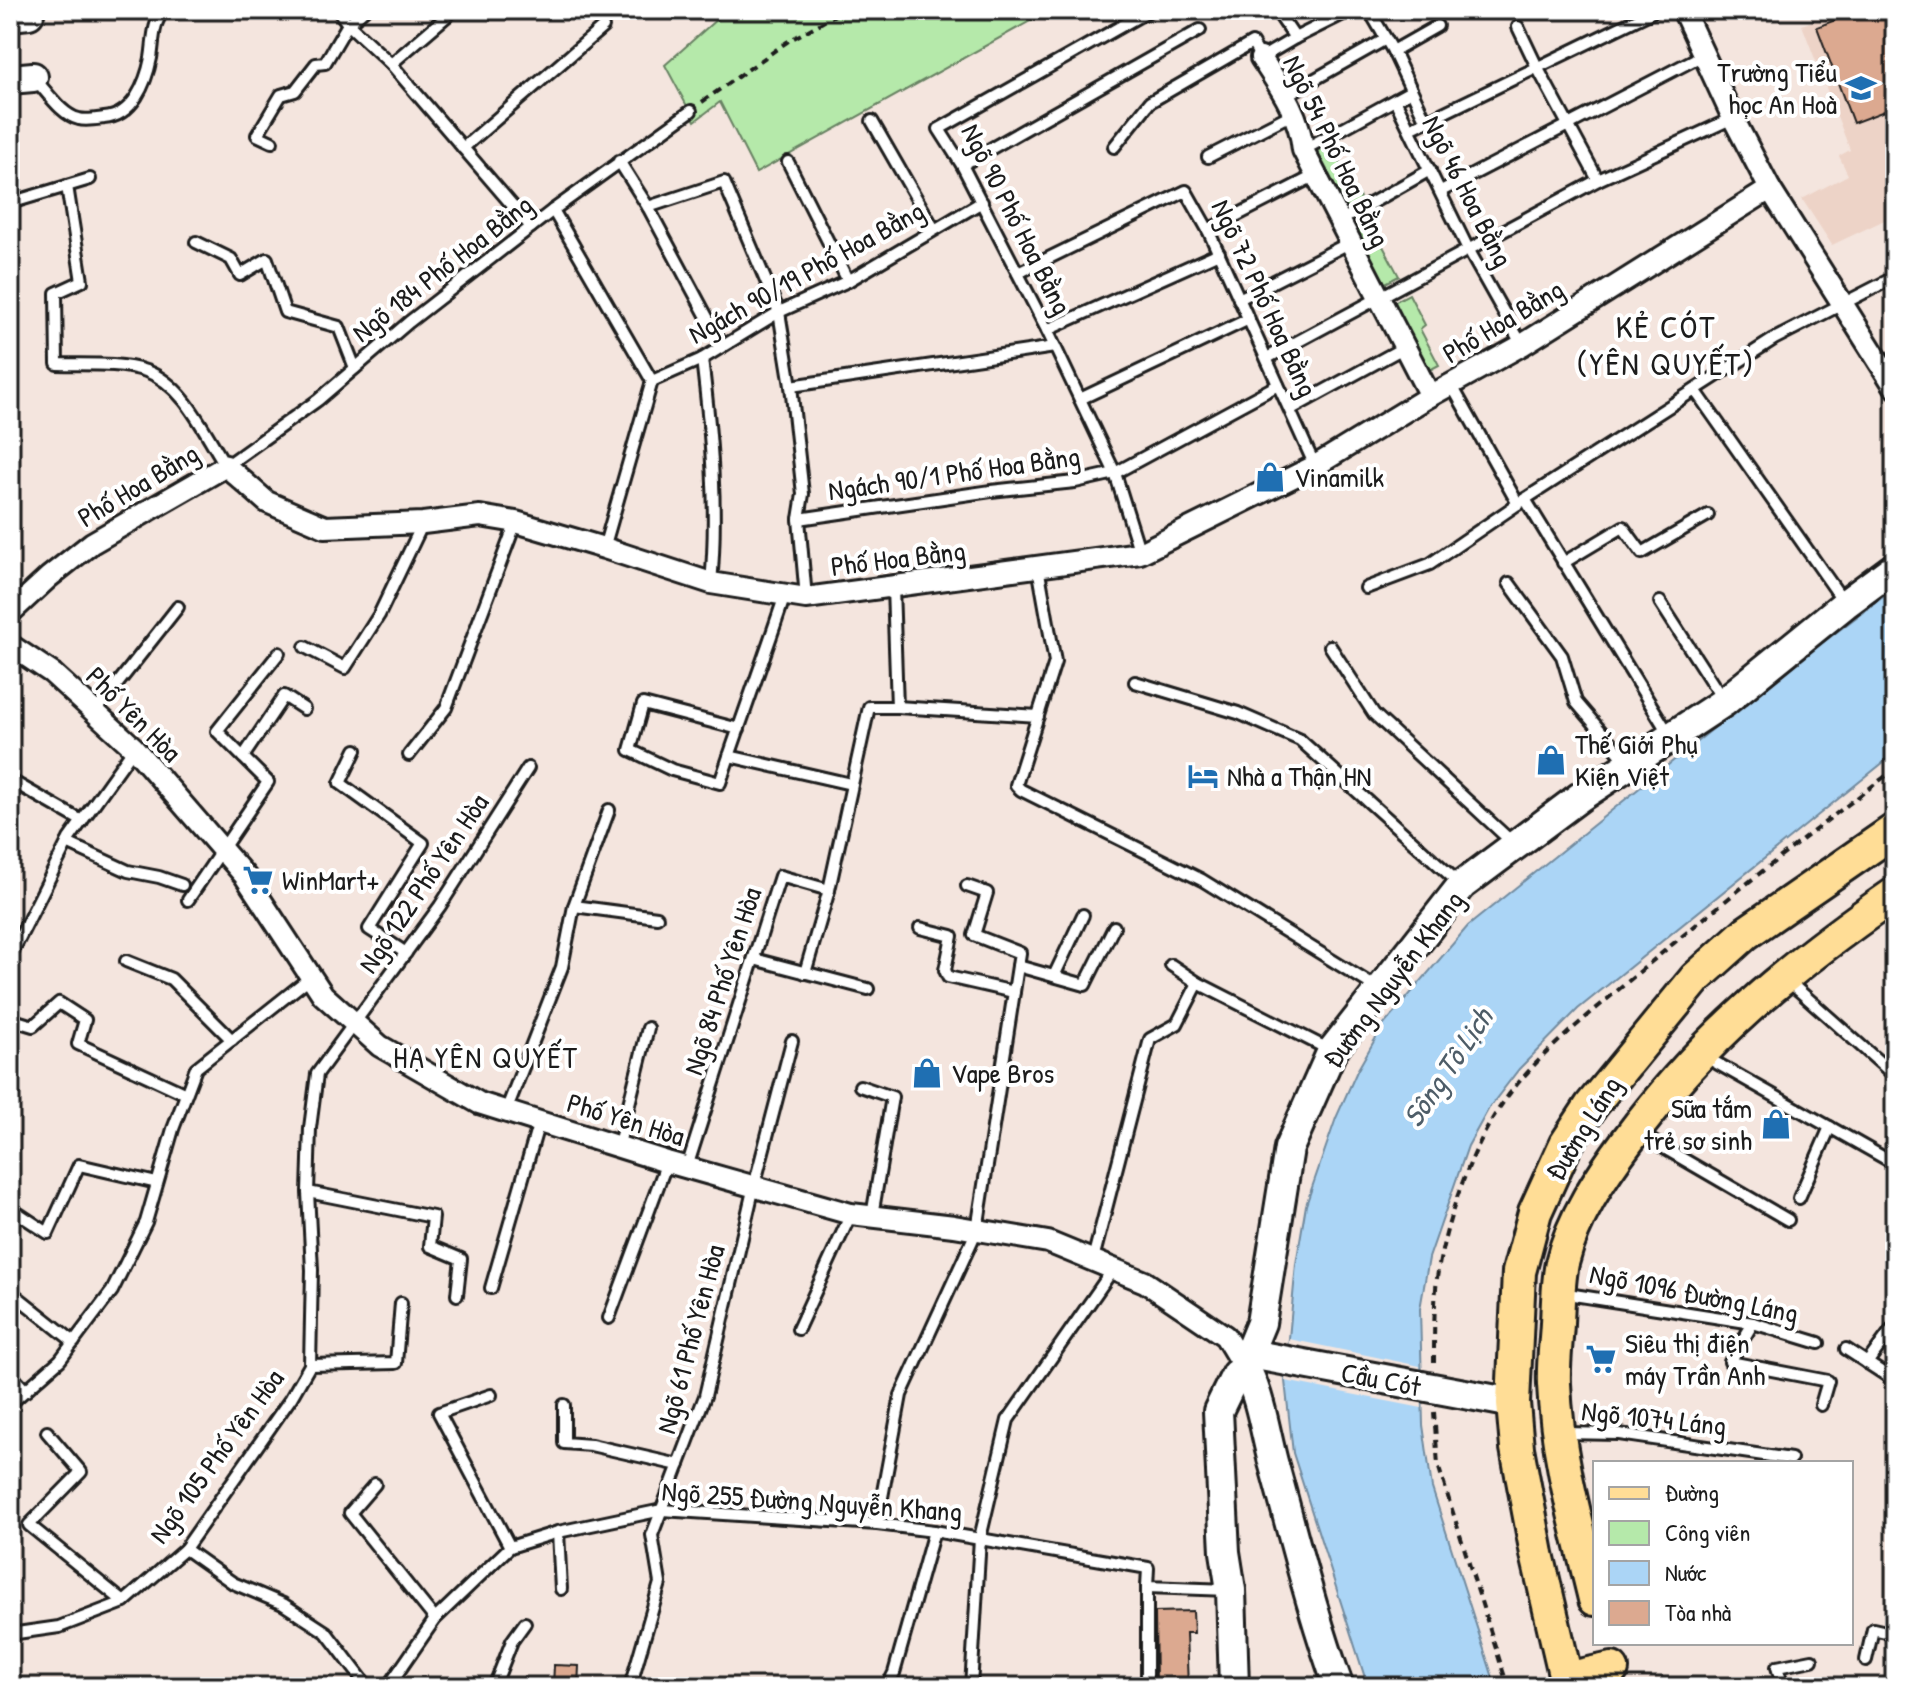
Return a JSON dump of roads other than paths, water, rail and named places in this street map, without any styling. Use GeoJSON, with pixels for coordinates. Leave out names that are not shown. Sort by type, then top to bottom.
{"type":"FeatureCollection","features":[{"type":"Feature","properties":{"kind":"main road","name":"Đường Nguyễn Khang"},"geometry":{"type":"LineString","coordinates":[[1234,1687],[1231,1590],[1225,1552],[1218,1411],[1261,1323],[1289,1148],[1332,1051],[1462,885],[1629,764],[1724,702],[1895,567]]}},
{"type":"Feature","properties":{"kind":"main road","name":"Đường Láng"},"geometry":{"type":"LineString","coordinates":[[1567,1683],[1537,1554],[1517,1448],[1513,1403],[1519,1272],[1539,1201],[1566,1144],[1621,1068],[1696,978],[1746,933],[1895,830]]}},
{"type":"Feature","properties":{"kind":"main road"},"geometry":{"type":"LineString","coordinates":[[1830,873],[1861,918]]}},
{"type":"Feature","properties":{"kind":"main road","name":"Đường Láng"},"geometry":{"type":"LineString","coordinates":[[1593,1590],[1558,1433],[1553,1382],[1562,1263],[1580,1218],[1611,1163],[1699,1053],[1783,976],[1895,894]]}},
{"type":"Feature","properties":{"kind":"main road","name":"Cầu Cót"},"geometry":{"type":"LineString","coordinates":[[1243,1364],[1261,1356],[1513,1403]]}},
{"type":"Feature","properties":{"kind":"main road"},"geometry":{"type":"LineString","coordinates":[[1243,1364],[1257,1392],[1276,1471],[1339,1687]]}},
{"type":"Feature","properties":{"kind":"main road"},"geometry":{"type":"LineString","coordinates":[[1567,1683],[1612,1666]]}},
{"type":"Feature","properties":{"kind":"street"},"geometry":{"type":"LineString","coordinates":[[1683,10],[1770,189],[1895,387]]}},
{"type":"Feature","properties":{"kind":"street","name":"Ngõ 54 Phố Hoa Bằng"},"geometry":{"type":"LineString","coordinates":[[1261,58],[1290,105],[1301,129],[1303,150],[1430,396]]}},
{"type":"Feature","properties":{"kind":"street","name":"Phố Hoa Bằng"},"geometry":{"type":"LineString","coordinates":[[10,613],[92,543],[226,466],[267,502],[325,527],[423,523],[480,516],[516,522],[711,583],[796,596],[893,587],[1140,553],[1315,466],[1522,345],[1770,189]]}},
{"type":"Feature","properties":{"kind":"street","name":"Phố Yên Hòa"},"geometry":{"type":"LineString","coordinates":[[10,645],[52,673],[134,748],[245,876],[323,995],[380,1046],[405,1061],[479,1103],[618,1148],[851,1214],[1048,1242],[1145,1282],[1225,1336],[1243,1364]]}},
{"type":"Feature","properties":{"kind":"lane"},"geometry":{"type":"LineString","coordinates":[[22,78],[80,120],[111,118],[128,110],[141,87],[151,58],[158,17],[164,10]]}},
{"type":"Feature","properties":{"kind":"lane"},"geometry":{"type":"LineString","coordinates":[[338,10],[348,24],[391,64],[531,227]]}},
{"type":"Feature","properties":{"kind":"lane"},"geometry":{"type":"LineString","coordinates":[[272,142],[257,135],[281,95],[295,91],[316,64],[325,63],[348,24],[364,10]]}},
{"type":"Feature","properties":{"kind":"lane"},"geometry":{"type":"LineString","coordinates":[[391,64],[454,10]]}},
{"type":"Feature","properties":{"kind":"lane","name":"Ngõ 90 Phố Hoa Bằng"},"geometry":{"type":"LineString","coordinates":[[1140,553],[1115,473],[1080,399],[982,202],[939,129],[1150,10]]}},
{"type":"Feature","properties":{"kind":"lane"},"geometry":{"type":"LineString","coordinates":[[1276,10],[1295,38]]}},
{"type":"Feature","properties":{"kind":"lane"},"geometry":{"type":"LineString","coordinates":[[1261,58],[1351,10]]}},
{"type":"Feature","properties":{"kind":"lane"},"geometry":{"type":"LineString","coordinates":[[1369,10],[1393,51],[1426,121]]}},
{"type":"Feature","properties":{"kind":"lane"},"geometry":{"type":"LineString","coordinates":[[1410,129],[1656,10]]}},
{"type":"Feature","properties":{"kind":"lane"},"geometry":{"type":"LineString","coordinates":[[1393,51],[1437,26]]}},
{"type":"Feature","properties":{"kind":"lane"},"geometry":{"type":"LineString","coordinates":[[463,148],[603,27]]}},
{"type":"Feature","properties":{"kind":"lane"},"geometry":{"type":"LineString","coordinates":[[1518,27],[1598,180]]}},
{"type":"Feature","properties":{"kind":"lane"},"geometry":{"type":"LineString","coordinates":[[962,165],[1200,30]]}},
{"type":"Feature","properties":{"kind":"lane"},"geometry":{"type":"LineString","coordinates":[[1208,157],[1386,39]]}},
{"type":"Feature","properties":{"kind":"lane","name":"Ngõ 54 Phố Hoa Bằng"},"geometry":{"type":"LineString","coordinates":[[1114,147],[1150,102],[1252,43],[1261,58]]}},
{"type":"Feature","properties":{"kind":"lane"},"geometry":{"type":"LineString","coordinates":[[1441,191],[1705,54]]}},
{"type":"Feature","properties":{"kind":"lane"},"geometry":{"type":"LineString","coordinates":[[1303,150],[1411,91]]}},
{"type":"Feature","properties":{"kind":"lane","name":"Ngõ 46 Hoa Bằng"},"geometry":{"type":"LineString","coordinates":[[1395,100],[1468,249],[1522,345]]}},
{"type":"Feature","properties":{"kind":"lane","name":"Ngõ 184 Phố Hoa Bằng"},"geometry":{"type":"LineString","coordinates":[[226,466],[318,400],[409,322],[553,210],[691,111]]}},
{"type":"Feature","properties":{"kind":"lane"},"geometry":{"type":"LineString","coordinates":[[1267,358],[1598,180],[1733,118]]}},
{"type":"Feature","properties":{"kind":"lane"},"geometry":{"type":"LineString","coordinates":[[872,121],[934,229]]}},
{"type":"Feature","properties":{"kind":"lane"},"geometry":{"type":"LineString","coordinates":[[619,161],[648,207],[722,345]]}},
{"type":"Feature","properties":{"kind":"lane"},"geometry":{"type":"LineString","coordinates":[[788,162],[848,281]]}},
{"type":"Feature","properties":{"kind":"lane"},"geometry":{"type":"LineString","coordinates":[[1338,222],[1430,170]]}},
{"type":"Feature","properties":{"kind":"lane"},"geometry":{"type":"LineString","coordinates":[[1208,230],[1316,175]]}},
{"type":"Feature","properties":{"kind":"lane"},"geometry":{"type":"LineString","coordinates":[[10,203],[90,179]]}},
{"type":"Feature","properties":{"kind":"lane"},"geometry":{"type":"LineString","coordinates":[[648,207],[724,182],[779,312],[803,494],[796,596],[739,729],[720,783],[672,770],[630,750],[643,704],[739,729]]}},
{"type":"Feature","properties":{"kind":"lane"},"geometry":{"type":"LineString","coordinates":[[67,186],[82,281],[56,293],[57,364],[114,366],[145,371],[165,381],[181,397],[226,466]]}},
{"type":"Feature","properties":{"kind":"lane","name":"Ngõ 72 Phố Hoa Bằng"},"geometry":{"type":"LineString","coordinates":[[1018,273],[1186,191],[1219,253],[1315,466]]}},
{"type":"Feature","properties":{"kind":"lane","name":"Ngách 90/19 Phố Hoa Bằng"},"geometry":{"type":"LineString","coordinates":[[652,381],[702,359],[779,312],[848,281],[982,202]]}},
{"type":"Feature","properties":{"kind":"lane"},"geometry":{"type":"LineString","coordinates":[[553,210],[652,381],[604,548]]}},
{"type":"Feature","properties":{"kind":"lane"},"geometry":{"type":"LineString","coordinates":[[196,242],[231,259],[240,275],[267,259],[285,312],[339,327],[355,368]]}},
{"type":"Feature","properties":{"kind":"lane"},"geometry":{"type":"LineString","coordinates":[[1239,299],[1349,243]]}},
{"type":"Feature","properties":{"kind":"lane"},"geometry":{"type":"LineString","coordinates":[[1047,330],[1219,253]]}},
{"type":"Feature","properties":{"kind":"lane"},"geometry":{"type":"LineString","coordinates":[[1366,588],[1430,564],[1774,339],[1895,277]]}},
{"type":"Feature","properties":{"kind":"lane"},"geometry":{"type":"LineString","coordinates":[[1080,399],[1249,319]]}},
{"type":"Feature","properties":{"kind":"lane"},"geometry":{"type":"LineString","coordinates":[[791,386],[1055,347]]}},
{"type":"Feature","properties":{"kind":"lane"},"geometry":{"type":"LineString","coordinates":[[1291,409],[1403,348]]}},
{"type":"Feature","properties":{"kind":"lane"},"geometry":{"type":"LineString","coordinates":[[702,359],[710,420],[715,542],[711,583]]}},
{"type":"Feature","properties":{"kind":"lane"},"geometry":{"type":"LineString","coordinates":[[1451,384],[1670,736]]}},
{"type":"Feature","properties":{"kind":"lane","name":"Ngách 90/1 Phố Hoa Bằng"},"geometry":{"type":"LineString","coordinates":[[799,519],[1075,482],[1115,473],[1278,385]]}},
{"type":"Feature","properties":{"kind":"lane"},"geometry":{"type":"LineString","coordinates":[[1695,390],[1845,604]]}},
{"type":"Feature","properties":{"kind":"lane"},"geometry":{"type":"LineString","coordinates":[[1563,563],[1623,527],[1642,553],[1708,515]]}},
{"type":"Feature","properties":{"kind":"lane"},"geometry":{"type":"LineString","coordinates":[[409,755],[446,708],[516,522]]}},
{"type":"Feature","properties":{"kind":"lane"},"geometry":{"type":"LineString","coordinates":[[305,647],[345,668],[379,615],[423,523]]}},
{"type":"Feature","properties":{"kind":"lane"},"geometry":{"type":"LineString","coordinates":[[1038,567],[1055,662],[1016,785],[1202,880],[1379,989]]}},
{"type":"Feature","properties":{"kind":"lane"},"geometry":{"type":"LineString","coordinates":[[1509,583],[1562,656],[1576,702],[1629,764]]}},
{"type":"Feature","properties":{"kind":"lane"},"geometry":{"type":"LineString","coordinates":[[893,587],[897,707]]}},
{"type":"Feature","properties":{"kind":"lane"},"geometry":{"type":"LineString","coordinates":[[1660,602],[1724,702]]}},
{"type":"Feature","properties":{"kind":"lane"},"geometry":{"type":"LineString","coordinates":[[96,711],[178,607]]}},
{"type":"Feature","properties":{"kind":"lane"},"geometry":{"type":"LineString","coordinates":[[1330,646],[1374,714],[1515,845]]}},
{"type":"Feature","properties":{"kind":"lane"},"geometry":{"type":"LineString","coordinates":[[188,900],[268,782],[217,731],[279,653]]}},
{"type":"Feature","properties":{"kind":"lane"},"geometry":{"type":"LineString","coordinates":[[1135,682],[1238,713],[1300,740],[1462,885]]}},
{"type":"Feature","properties":{"kind":"lane"},"geometry":{"type":"LineString","coordinates":[[243,757],[284,696],[304,709]]}},
{"type":"Feature","properties":{"kind":"lane"},"geometry":{"type":"LineString","coordinates":[[805,973],[829,890],[869,707],[1038,716]]}},
{"type":"Feature","properties":{"kind":"lane"},"geometry":{"type":"LineString","coordinates":[[13,951],[67,843],[134,748]]}},
{"type":"Feature","properties":{"kind":"lane"},"geometry":{"type":"LineString","coordinates":[[356,750],[340,783],[423,843],[369,929],[406,953]]}},
{"type":"Feature","properties":{"kind":"lane"},"geometry":{"type":"LineString","coordinates":[[729,756],[851,784]]}},
{"type":"Feature","properties":{"kind":"lane","name":"Ngõ 122 Phố Yên Hòa"},"geometry":{"type":"LineString","coordinates":[[356,1023],[448,893],[528,768]]}},
{"type":"Feature","properties":{"kind":"lane"},"geometry":{"type":"LineString","coordinates":[[10,780],[82,821]]}},
{"type":"Feature","properties":{"kind":"lane"},"geometry":{"type":"LineString","coordinates":[[506,1111],[562,967],[574,906],[609,810]]}},
{"type":"Feature","properties":{"kind":"lane"},"geometry":{"type":"LineString","coordinates":[[67,843],[128,871],[182,885]]}},
{"type":"Feature","properties":{"kind":"lane","name":"Ngõ 84 Phố Yên Hòa"},"geometry":{"type":"LineString","coordinates":[[687,1167],[780,876],[829,890]]}},
{"type":"Feature","properties":{"kind":"lane"},"geometry":{"type":"LineString","coordinates":[[877,1524],[901,1395],[977,1230],[1020,953],[974,935],[987,893],[967,886]]}},
{"type":"Feature","properties":{"kind":"lane"},"geometry":{"type":"LineString","coordinates":[[574,906],[657,917]]}},
{"type":"Feature","properties":{"kind":"lane"},"geometry":{"type":"LineString","coordinates":[[1054,976],[1083,915]]}},
{"type":"Feature","properties":{"kind":"lane"},"geometry":{"type":"LineString","coordinates":[[1018,966],[1085,985],[1114,927]]}},
{"type":"Feature","properties":{"kind":"lane"},"geometry":{"type":"LineString","coordinates":[[920,928],[952,936],[945,970],[948,977],[1014,992]]}},
{"type":"Feature","properties":{"kind":"lane"},"geometry":{"type":"LineString","coordinates":[[1079,983],[1099,944]]}},
{"type":"Feature","properties":{"kind":"lane"},"geometry":{"type":"LineString","coordinates":[[754,959],[868,989]]}},
{"type":"Feature","properties":{"kind":"lane"},"geometry":{"type":"LineString","coordinates":[[126,961],[171,979],[232,1040]]}},
{"type":"Feature","properties":{"kind":"lane"},"geometry":{"type":"LineString","coordinates":[[1171,965],[1198,983],[1332,1051]]}},
{"type":"Feature","properties":{"kind":"lane"},"geometry":{"type":"LineString","coordinates":[[10,1404],[60,1360],[112,1291],[146,1222],[196,1068],[312,976]]}},
{"type":"Feature","properties":{"kind":"lane"},"geometry":{"type":"LineString","coordinates":[[1783,976],[1895,1076]]}},
{"type":"Feature","properties":{"kind":"lane"},"geometry":{"type":"LineString","coordinates":[[1093,1259],[1150,1039],[1177,1024],[1198,983]]}},
{"type":"Feature","properties":{"kind":"lane"},"geometry":{"type":"LineString","coordinates":[[10,1019],[33,1026],[59,1003],[85,1020],[78,1044],[186,1094]]}},
{"type":"Feature","properties":{"kind":"lane","name":"Ngõ 105 Phố Yên Hòa"},"geometry":{"type":"LineString","coordinates":[[10,1634],[59,1627],[124,1602],[185,1549],[291,1398],[310,1365],[312,1270],[308,1192],[310,1128],[317,1074],[356,1023]]}},
{"type":"Feature","properties":{"kind":"lane"},"geometry":{"type":"LineString","coordinates":[[618,1148],[648,1028]]}},
{"type":"Feature","properties":{"kind":"lane","name":"Ngõ 61 Phố Yên Hòa"},"geometry":{"type":"LineString","coordinates":[[630,1687],[660,1583],[652,1535],[705,1396],[792,1041]]}},
{"type":"Feature","properties":{"kind":"lane"},"geometry":{"type":"LineString","coordinates":[[1699,1053],[1895,1164]]}},
{"type":"Feature","properties":{"kind":"lane"},"geometry":{"type":"LineString","coordinates":[[860,1086],[892,1097],[872,1216]]}},
{"type":"Feature","properties":{"kind":"lane"},"geometry":{"type":"LineString","coordinates":[[491,1288],[539,1122]]}},
{"type":"Feature","properties":{"kind":"lane"},"geometry":{"type":"LineString","coordinates":[[1799,1198],[1830,1127]]}},
{"type":"Feature","properties":{"kind":"lane"},"geometry":{"type":"LineString","coordinates":[[1635,1131],[1788,1220]]}},
{"type":"Feature","properties":{"kind":"lane"},"geometry":{"type":"LineString","coordinates":[[609,1318],[667,1162]]}},
{"type":"Feature","properties":{"kind":"lane"},"geometry":{"type":"LineString","coordinates":[[10,1208],[48,1233],[79,1165],[157,1183]]}},
{"type":"Feature","properties":{"kind":"lane"},"geometry":{"type":"LineString","coordinates":[[308,1192],[433,1217],[430,1246],[461,1259],[457,1295]]}},
{"type":"Feature","properties":{"kind":"lane"},"geometry":{"type":"LineString","coordinates":[[798,1329],[851,1214]]}},
{"type":"Feature","properties":{"kind":"lane"},"geometry":{"type":"LineString","coordinates":[[971,1687],[980,1538],[1008,1420],[1114,1268]]}},
{"type":"Feature","properties":{"kind":"lane"},"geometry":{"type":"LineString","coordinates":[[10,1291],[74,1342]]}},
{"type":"Feature","properties":{"kind":"lane","name":"Ngõ 1096 Đường Láng"},"geometry":{"type":"LineString","coordinates":[[1559,1293],[1753,1323],[1819,1343]]}},
{"type":"Feature","properties":{"kind":"lane"},"geometry":{"type":"LineString","coordinates":[[310,1365],[396,1363],[401,1303]]}},
{"type":"Feature","properties":{"kind":"lane"},"geometry":{"type":"LineString","coordinates":[[1753,1323],[1730,1362],[1828,1381],[1821,1405]]}},
{"type":"Feature","properties":{"kind":"lane"},"geometry":{"type":"LineString","coordinates":[[1867,1363],[1895,1325]]}},
{"type":"Feature","properties":{"kind":"lane"},"geometry":{"type":"LineString","coordinates":[[1846,1349],[1895,1381]]}},
{"type":"Feature","properties":{"kind":"lane"},"geometry":{"type":"LineString","coordinates":[[10,1374],[26,1391]]}},
{"type":"Feature","properties":{"kind":"lane"},"geometry":{"type":"LineString","coordinates":[[491,1395],[439,1413],[510,1547]]}},
{"type":"Feature","properties":{"kind":"lane"},"geometry":{"type":"LineString","coordinates":[[564,1405],[564,1443],[591,1445],[679,1465]]}},
{"type":"Feature","properties":{"kind":"lane"},"geometry":{"type":"LineString","coordinates":[[47,1432],[81,1472],[29,1525],[124,1602]]}},
{"type":"Feature","properties":{"kind":"lane","name":"Ngõ 1074 Láng"},"geometry":{"type":"LineString","coordinates":[[1558,1433],[1619,1434],[1791,1459]]}},
{"type":"Feature","properties":{"kind":"lane"},"geometry":{"type":"LineString","coordinates":[[375,1484],[350,1513],[435,1619]]}},
{"type":"Feature","properties":{"kind":"lane","name":"Ngõ 255 Đường Nguyễn Khang"},"geometry":{"type":"LineString","coordinates":[[388,1687],[435,1619],[510,1547],[558,1532],[662,1510],[877,1524],[980,1538],[1148,1568],[1147,1587]]}},
{"type":"Feature","properties":{"kind":"lane"},"geometry":{"type":"LineString","coordinates":[[887,1687],[894,1673],[934,1531]]}},
{"type":"Feature","properties":{"kind":"lane"},"geometry":{"type":"LineString","coordinates":[[558,1532],[561,1589]]}},
{"type":"Feature","properties":{"kind":"lane"},"geometry":{"type":"LineString","coordinates":[[185,1549],[233,1583],[283,1604],[326,1632],[368,1687]]}},
{"type":"Feature","properties":{"kind":"lane"},"geometry":{"type":"LineString","coordinates":[[1147,1687],[1147,1587],[1231,1590]]}},
{"type":"Feature","properties":{"kind":"lane"},"geometry":{"type":"LineString","coordinates":[[494,1687],[512,1641],[525,1623]]}},
{"type":"Feature","properties":{"kind":"lane"},"geometry":{"type":"LineString","coordinates":[[1866,1660],[1873,1629],[1895,1634]]}},
{"type":"Feature","properties":{"kind":"lane"},"geometry":{"type":"LineString","coordinates":[[1783,1687],[1777,1667],[1812,1660]]}},
{"type":"Feature","properties":{"kind":"water","name":"Sông Tô Lịch"},"geometry":{"type":"Polygon","coordinates":[[[1895,588],[1895,753],[1578,1009],[1519,1069],[1489,1108],[1468,1146],[1429,1258],[1420,1309],[1423,1425],[1432,1488],[1496,1687],[1368,1687],[1293,1453],[1285,1381],[1296,1264],[1306,1205],[1336,1118],[1357,1071],[1382,1027],[1468,926],[1781,674],[1895,588]]]}},
{"type":"Feature","properties":{"kind":"place","name":"Trường Tiểu học An Hoà"},"geometry":{"type":"Point","coordinates":[1861,88]}},
{"type":"Feature","properties":{"kind":"place","name":"Vinamilk"},"geometry":{"type":"Point","coordinates":[1270,477]}},
{"type":"Feature","properties":{"kind":"place","name":"Thế Giới Phụ Kiện Việt"},"geometry":{"type":"Point","coordinates":[1551,760]}},
{"type":"Feature","properties":{"kind":"place","name":"Nhà a Thận HN"},"geometry":{"type":"Point","coordinates":[1203,776]}},
{"type":"Feature","properties":{"kind":"place","name":"WinMart+"},"geometry":{"type":"Point","coordinates":[258,880]}},
{"type":"Feature","properties":{"kind":"place","name":"Vape Bros"},"geometry":{"type":"Point","coordinates":[927,1073]}},
{"type":"Feature","properties":{"kind":"place","name":"Sữa tắm trẻ sơ sinh"},"geometry":{"type":"Point","coordinates":[1776,1124]}},
{"type":"Feature","properties":{"kind":"place","name":"Siêu thị điện máy Trần Anh"},"geometry":{"type":"Point","coordinates":[1601,1359]}},
{"type":"Feature","properties":{"kind":"district","name":"KẺ CÓT (YÊN QUYẾT)"},"geometry":{"type":"Point","coordinates":[1666,344]}},
{"type":"Feature","properties":{"kind":"district","name":"HẠ YÊN QUYẾT"},"geometry":{"type":"Point","coordinates":[486,1057]}}]}
